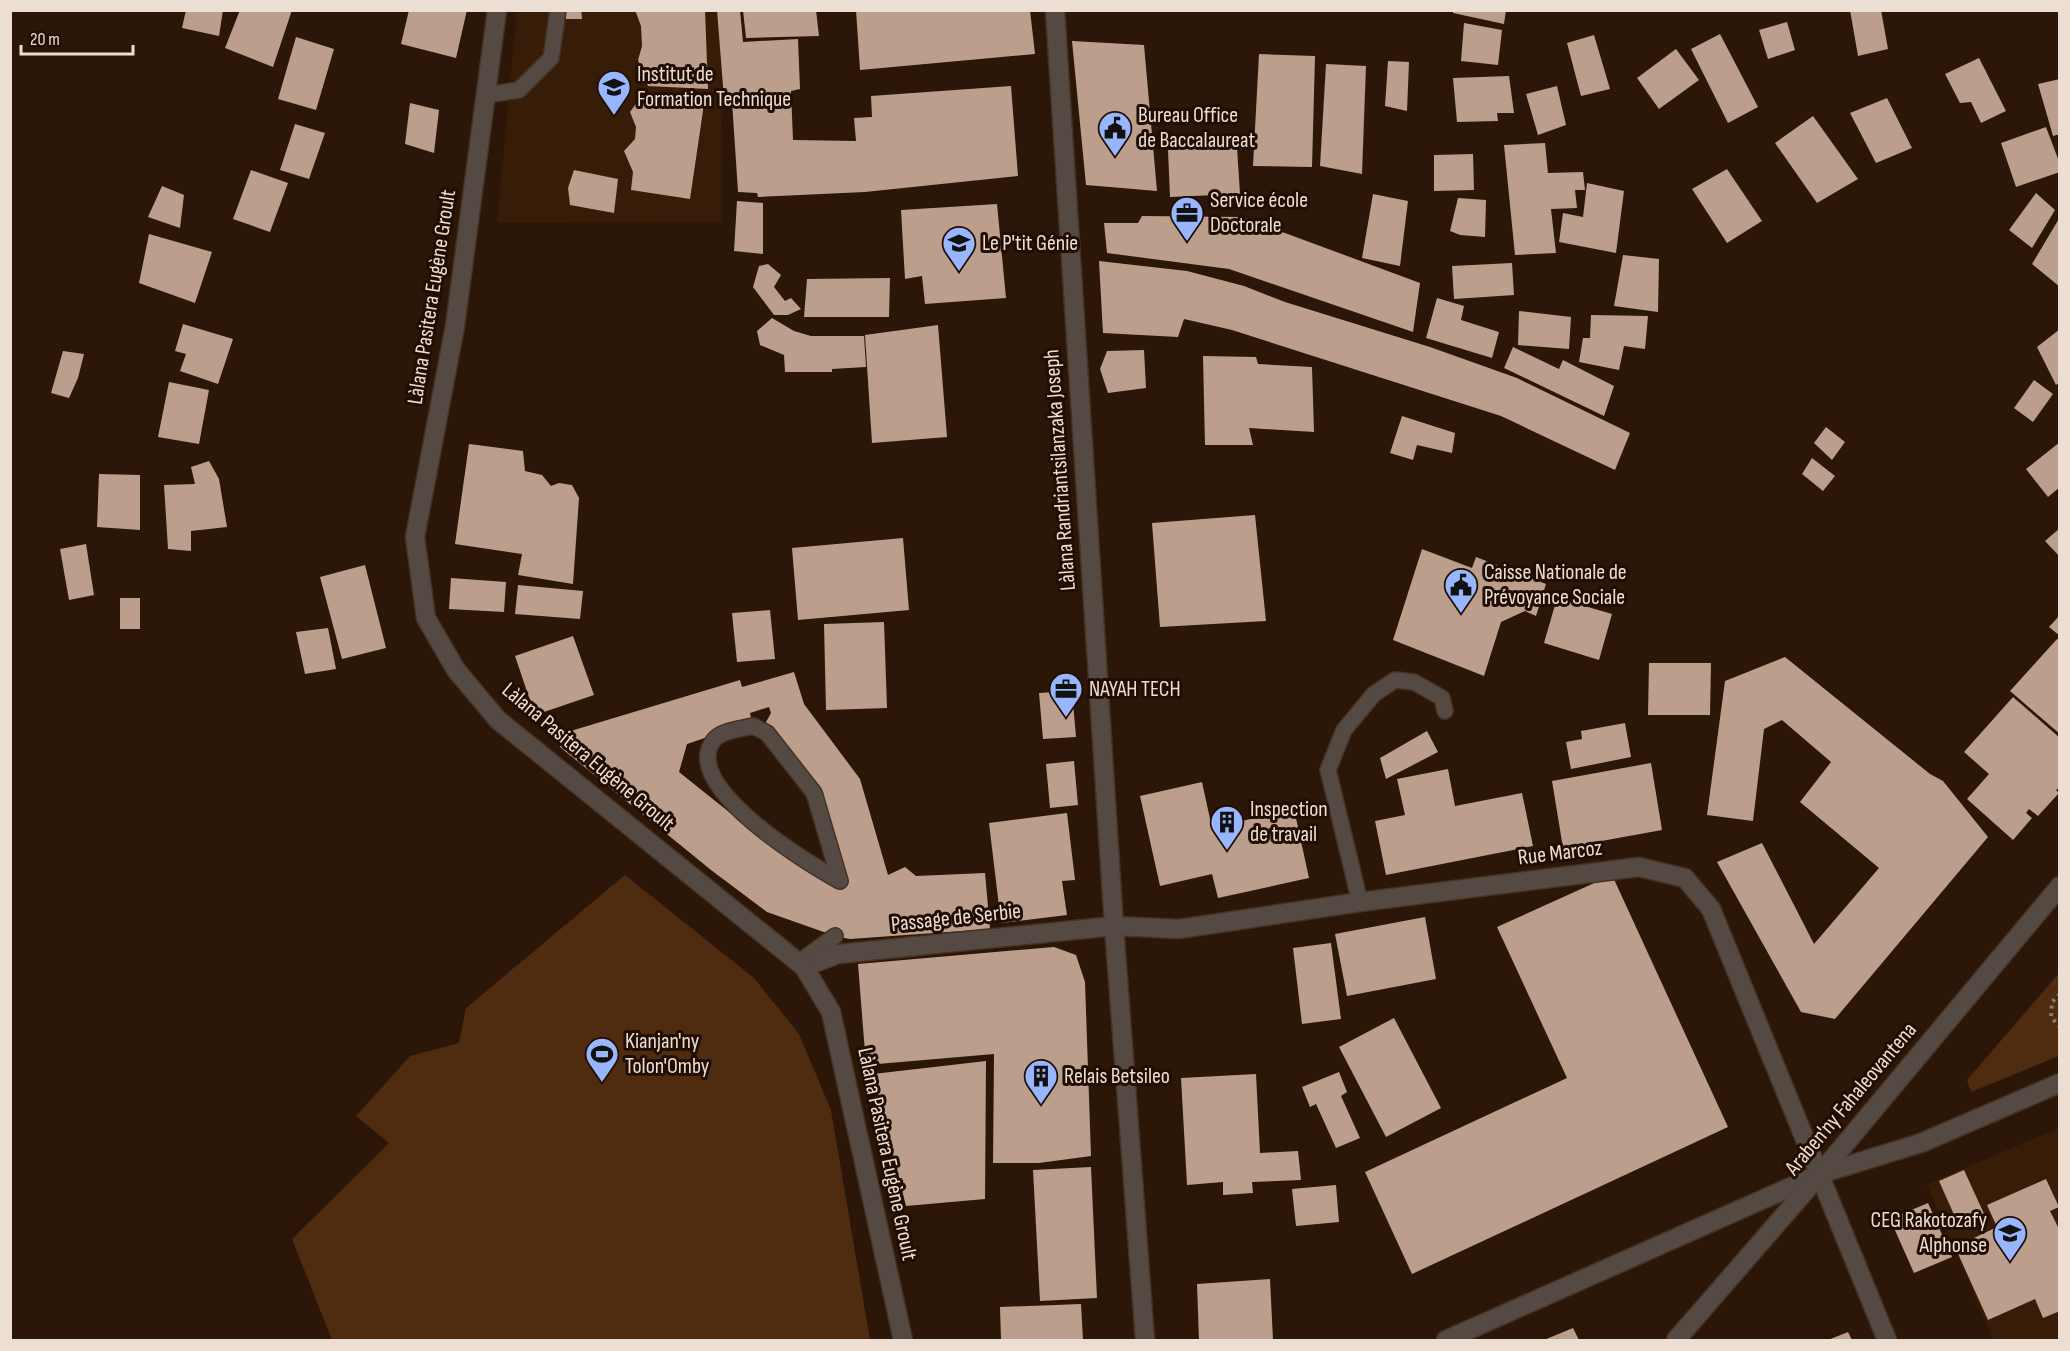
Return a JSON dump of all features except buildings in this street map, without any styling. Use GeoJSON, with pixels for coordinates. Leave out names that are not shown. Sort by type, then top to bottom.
{"type":"FeatureCollection","features":[{"type":"Feature","properties":{"kind":"street","name":"Làlana Pasitera Eugène Groult"},"geometry":{"type":"LineString","coordinates":[[497,10],[455,326],[415,537],[426,618],[456,670],[498,720],[802,964],[831,1012],[899,1336]]}},
{"type":"Feature","properties":{"kind":"street","name":"Làlana Randriantsilanzaka Joseph"},"geometry":{"type":"LineString","coordinates":[[1054,10],[1114,926],[1145,1341]]}},
{"type":"Feature","properties":{"kind":"street","name":"Rue Marcoz"},"geometry":{"type":"LineString","coordinates":[[1114,926],[1179,929],[1360,902],[1639,867],[1686,878],[1711,909],[1887,1341]]}},
{"type":"Feature","properties":{"kind":"street","name":"Araben'ny Fahaleovantena"},"geometry":{"type":"LineString","coordinates":[[1676,1341],[1820,1174],[2060,886]]}},
{"type":"Feature","properties":{"kind":"street","name":"Passage de Serbie"},"geometry":{"type":"LineString","coordinates":[[802,964],[838,954],[1114,926]]}},
{"type":"Feature","properties":{"kind":"street"},"geometry":{"type":"LineString","coordinates":[[1446,1341],[1820,1174],[1921,1143],[2060,1083]]}},
{"type":"Feature","properties":{"kind":"lane"},"geometry":{"type":"LineString","coordinates":[[486,95],[519,90],[551,58],[558,10]]}},
{"type":"Feature","properties":{"kind":"lane"},"geometry":{"type":"LineString","coordinates":[[1360,902],[1328,770],[1344,730],[1374,694],[1395,680],[1414,682],[1442,698],[1445,711]]}},
{"type":"Feature","properties":{"kind":"lane"},"geometry":{"type":"LineString","coordinates":[[753,726],[767,733],[814,793],[838,882],[758,825],[729,801],[716,782],[708,759],[714,740],[724,733],[753,726]]}},
{"type":"Feature","properties":{"kind":"lane"},"geometry":{"type":"LineString","coordinates":[[802,964],[835,936]]}},
{"type":"Feature","properties":{"kind":"path"},"geometry":{"type":"LineString","coordinates":[[2060,994],[2052,1002],[2051,1017],[2060,1027]]}},
{"type":"Feature","properties":{"kind":"shaded area","name":"Institut de Formation Technique"},"geometry":{"type":"Polygon","coordinates":[[[517,11],[720,11],[722,222],[497,223],[517,11]]]}},
{"type":"Feature","properties":{"kind":"shaded area","name":"Kianjan'ny Tolon'Omby"},"geometry":{"type":"Polygon","coordinates":[[[625,875],[754,978],[799,1034],[831,1110],[870,1340],[332,1340],[292,1239],[389,1143],[356,1116],[410,1056],[459,1043],[466,1008],[625,875]]]}},
{"type":"Feature","properties":{"kind":"shaded area"},"geometry":{"type":"Polygon","coordinates":[[[2059,973],[2059,1056],[1971,1092],[1967,1080],[2059,973]]]}},
{"type":"Feature","properties":{"kind":"shaded area","name":"CEG Rakotozafy Alphonse"},"geometry":{"type":"Polygon","coordinates":[[[2059,1128],[2059,1340],[1993,1340],[1927,1184],[2059,1128]]]}},
{"type":"Feature","properties":{"kind":"place","name":"Institut de Formation Technique"},"geometry":{"type":"Point","coordinates":[614,116]}},
{"type":"Feature","properties":{"kind":"place","name":"Bureau Office de Baccalaureat"},"geometry":{"type":"Point","coordinates":[1115,157]}},
{"type":"Feature","properties":{"kind":"place","name":"Service école Doctorale"},"geometry":{"type":"Point","coordinates":[1187,242]}},
{"type":"Feature","properties":{"kind":"place","name":"Le P'tit Génie"},"geometry":{"type":"Point","coordinates":[959,272]}},
{"type":"Feature","properties":{"kind":"place","name":"Caisse Nationale de Prévoyance Sociale"},"geometry":{"type":"Point","coordinates":[1461,614]}},
{"type":"Feature","properties":{"kind":"place","name":"NAYAH TECH"},"geometry":{"type":"Point","coordinates":[1066,718]}},
{"type":"Feature","properties":{"kind":"place","name":"Inspection de travail"},"geometry":{"type":"Point","coordinates":[1227,851]}},
{"type":"Feature","properties":{"kind":"place","name":"Kianjan'ny Tolon'Omby"},"geometry":{"type":"Point","coordinates":[602,1083]}},
{"type":"Feature","properties":{"kind":"place","name":"Relais Betsileo"},"geometry":{"type":"Point","coordinates":[1041,1105]}},
{"type":"Feature","properties":{"kind":"place","name":"CEG Rakotozafy Alphonse"},"geometry":{"type":"Point","coordinates":[2010,1262]}}]}
